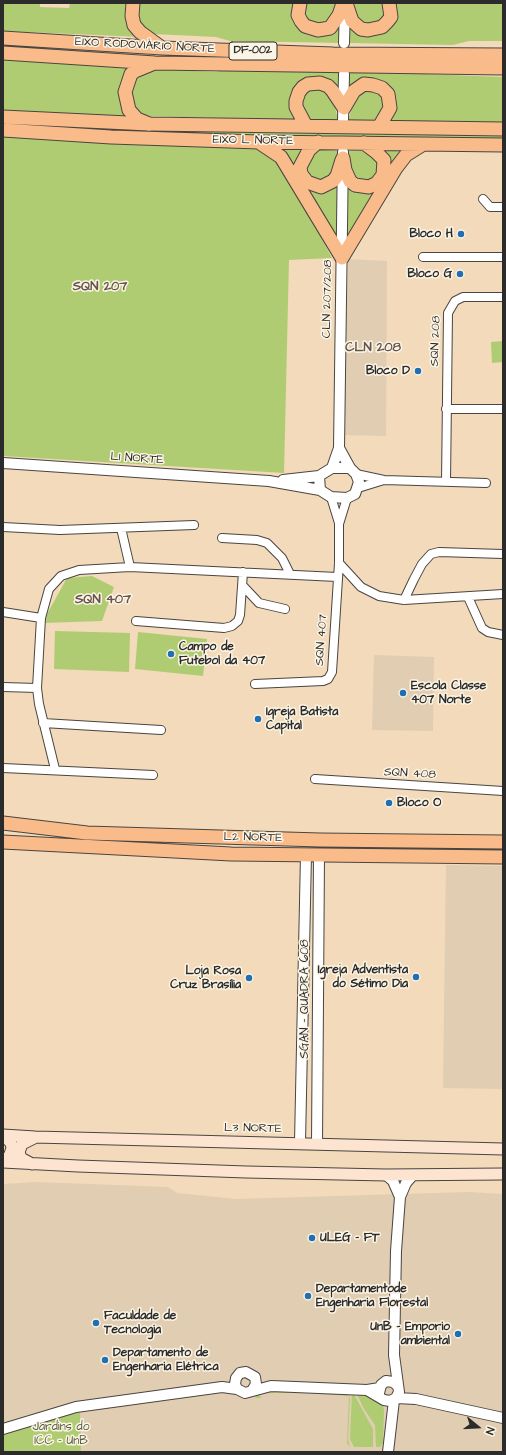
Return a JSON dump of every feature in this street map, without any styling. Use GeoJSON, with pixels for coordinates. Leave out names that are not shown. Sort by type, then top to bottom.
{"type":"FeatureCollection","features":[{"type":"Feature","properties":{"kind":"main road"},"geometry":{"type":"LineString","coordinates":[[133,3],[132,16],[134,25],[140,32],[162,48]]}},
{"type":"Feature","properties":{"kind":"main road"},"geometry":{"type":"LineString","coordinates":[[300,3],[298,15],[301,21],[305,26],[318,30],[330,28],[345,3]]}},
{"type":"Feature","properties":{"kind":"main road"},"geometry":{"type":"LineString","coordinates":[[345,3],[352,21],[361,29],[368,30],[382,27],[391,17],[389,3]]}},
{"type":"Feature","properties":{"kind":"main road","name":"EIXO RODOVIÁRIO NORTE"},"geometry":{"type":"LineString","coordinates":[[3,38],[162,48],[333,54],[500,54]]}},
{"type":"Feature","properties":{"kind":"main road","name":"EIXO RODOVIÁRIO NORTE"},"geometry":{"type":"LineString","coordinates":[[3,53],[155,63],[503,68]]}},
{"type":"Feature","properties":{"kind":"main road"},"geometry":{"type":"LineString","coordinates":[[148,124],[137,119],[129,110],[125,92],[131,74],[155,63]]}},
{"type":"Feature","properties":{"kind":"main road"},"geometry":{"type":"LineString","coordinates":[[306,126],[296,107],[296,101],[299,92],[308,84],[320,83],[328,86],[344,114]]}},
{"type":"Feature","properties":{"kind":"main road"},"geometry":{"type":"LineString","coordinates":[[344,114],[354,91],[364,84],[373,84],[382,88],[388,94],[390,108],[379,127]]}},
{"type":"Feature","properties":{"kind":"main road","name":"EIXO L NORTE"},"geometry":{"type":"LineString","coordinates":[[3,117],[148,124],[503,129]]}},
{"type":"Feature","properties":{"kind":"main road","name":"EIXO L NORTE"},"geometry":{"type":"LineString","coordinates":[[3,130],[111,137],[259,142],[503,145]]}},
{"type":"Feature","properties":{"kind":"main road"},"geometry":{"type":"LineString","coordinates":[[259,142],[281,157],[342,258],[396,168],[406,155],[422,145]]}},
{"type":"Feature","properties":{"kind":"main road"},"geometry":{"type":"LineString","coordinates":[[318,142],[309,150],[300,167],[301,174],[307,182],[321,187],[333,181],[337,176],[343,155]]}},
{"type":"Feature","properties":{"kind":"main road"},"geometry":{"type":"LineString","coordinates":[[343,155],[345,170],[350,181],[354,185],[369,187],[377,183],[384,172],[384,160],[364,143]]}},
{"type":"Feature","properties":{"kind":"main road","name":"L2 NORTE"},"geometry":{"type":"LineString","coordinates":[[3,823],[102,834],[320,840],[503,842]]}},
{"type":"Feature","properties":{"kind":"main road","name":"L2 NORTE"},"geometry":{"type":"LineString","coordinates":[[3,842],[231,854],[503,857]]}},
{"type":"Feature","properties":{"kind":"main road"},"geometry":{"type":"LineString","coordinates":[[3,1135],[11,1143],[12,1148],[9,1157],[3,1160]]}},
{"type":"Feature","properties":{"kind":"main road","name":"L3 NORTE"},"geometry":{"type":"LineString","coordinates":[[3,1135],[35,1137],[300,1142],[317,1144],[503,1149]]}},
{"type":"Feature","properties":{"kind":"main road"},"geometry":{"type":"LineString","coordinates":[[32,1164],[21,1158],[19,1152],[22,1144],[35,1137]]}},
{"type":"Feature","properties":{"kind":"main road"},"geometry":{"type":"LineString","coordinates":[[3,1160],[32,1164],[188,1170],[386,1175],[503,1174]]}},
{"type":"Feature","properties":{"kind":"street"},"geometry":{"type":"LineString","coordinates":[[344,43],[345,3]]}},
{"type":"Feature","properties":{"kind":"street"},"geometry":{"type":"LineString","coordinates":[[344,74],[344,114]]}},
{"type":"Feature","properties":{"kind":"street","name":"CLN 207/208"},"geometry":{"type":"LineString","coordinates":[[332,468],[339,448],[343,155]]}},
{"type":"Feature","properties":{"kind":"street"},"geometry":{"type":"LineString","coordinates":[[483,199],[490,207],[503,207]]}},
{"type":"Feature","properties":{"kind":"street"},"geometry":{"type":"LineString","coordinates":[[423,257],[503,257]]}},
{"type":"Feature","properties":{"kind":"street","name":"SQN 208"},"geometry":{"type":"LineString","coordinates":[[446,482],[448,313],[455,301],[463,297],[503,297]]}},
{"type":"Feature","properties":{"kind":"street"},"geometry":{"type":"LineString","coordinates":[[446,409],[503,409]]}},
{"type":"Feature","properties":{"kind":"street","name":"CLN 207/208"},"geometry":{"type":"LineString","coordinates":[[339,448],[353,471]]}},
{"type":"Feature","properties":{"kind":"street","name":"L1 NORTE"},"geometry":{"type":"LineString","coordinates":[[3,463],[269,481],[320,490]]}},
{"type":"Feature","properties":{"kind":"street"},"geometry":{"type":"LineString","coordinates":[[353,471],[359,482],[355,494],[347,498],[331,497],[320,490],[319,476],[332,468],[353,471],[384,480],[486,483]]}},
{"type":"Feature","properties":{"kind":"street","name":"L1 NORTE"},"geometry":{"type":"LineString","coordinates":[[269,481],[319,476]]}},
{"type":"Feature","properties":{"kind":"street"},"geometry":{"type":"LineString","coordinates":[[358,488],[384,480]]}},
{"type":"Feature","properties":{"kind":"street"},"geometry":{"type":"LineString","coordinates":[[331,497],[339,524]]}},
{"type":"Feature","properties":{"kind":"street"},"geometry":{"type":"LineString","coordinates":[[339,524],[347,498]]}},
{"type":"Feature","properties":{"kind":"street","name":"SQN 407"},"geometry":{"type":"LineString","coordinates":[[255,684],[323,681],[328,679],[334,666],[337,577],[339,563],[339,524]]}},
{"type":"Feature","properties":{"kind":"street"},"geometry":{"type":"LineString","coordinates":[[3,527],[60,530],[194,526]]}},
{"type":"Feature","properties":{"kind":"street"},"geometry":{"type":"LineString","coordinates":[[121,528],[130,567]]}},
{"type":"Feature","properties":{"kind":"street"},"geometry":{"type":"LineString","coordinates":[[222,538],[257,540],[267,543],[282,558],[290,574]]}},
{"type":"Feature","properties":{"kind":"street"},"geometry":{"type":"LineString","coordinates":[[404,600],[414,578],[431,554],[439,552],[503,554]]}},
{"type":"Feature","properties":{"kind":"street"},"geometry":{"type":"LineString","coordinates":[[339,563],[354,581],[367,591],[379,596],[404,600],[503,594]]}},
{"type":"Feature","properties":{"kind":"street"},"geometry":{"type":"LineString","coordinates":[[55,769],[39,704],[37,688],[40,618],[49,589],[65,574],[79,570],[130,567],[337,577]]}},
{"type":"Feature","properties":{"kind":"street"},"geometry":{"type":"LineString","coordinates":[[136,621],[227,628],[235,624],[239,618],[243,586],[243,572]]}},
{"type":"Feature","properties":{"kind":"street"},"geometry":{"type":"LineString","coordinates":[[243,586],[259,603],[285,609]]}},
{"type":"Feature","properties":{"kind":"street"},"geometry":{"type":"LineString","coordinates":[[468,597],[482,628],[488,632],[503,635]]}},
{"type":"Feature","properties":{"kind":"street"},"geometry":{"type":"LineString","coordinates":[[3,612],[40,618]]}},
{"type":"Feature","properties":{"kind":"street"},"geometry":{"type":"LineString","coordinates":[[3,687],[37,688]]}},
{"type":"Feature","properties":{"kind":"street"},"geometry":{"type":"LineString","coordinates":[[44,723],[161,730]]}},
{"type":"Feature","properties":{"kind":"street"},"geometry":{"type":"LineString","coordinates":[[3,768],[55,769],[153,775]]}},
{"type":"Feature","properties":{"kind":"street","name":"SQN 408"},"geometry":{"type":"LineString","coordinates":[[315,779],[503,791]]}},
{"type":"Feature","properties":{"kind":"street"},"geometry":{"type":"LineString","coordinates":[[300,1142],[313,854]]}},
{"type":"Feature","properties":{"kind":"street","name":"SGAN - QUADRA 608"},"geometry":{"type":"LineString","coordinates":[[313,854],[317,1144]]}},
{"type":"Feature","properties":{"kind":"street"},"geometry":{"type":"LineString","coordinates":[[386,1175],[393,1181],[400,1197]]}},
{"type":"Feature","properties":{"kind":"street"},"geometry":{"type":"LineString","coordinates":[[388,1452],[390,1392],[394,1355],[393,1313],[400,1197],[406,1183],[413,1175]]}},
{"type":"Feature","properties":{"kind":"street"},"geometry":{"type":"LineString","coordinates":[[222,1387],[236,1378],[240,1373],[246,1372],[252,1375],[254,1385]]}},
{"type":"Feature","properties":{"kind":"street"},"geometry":{"type":"LineString","coordinates":[[236,1378],[235,1384],[237,1389]]}},
{"type":"Feature","properties":{"kind":"street"},"geometry":{"type":"LineString","coordinates":[[3,1429],[76,1407],[222,1387],[237,1389],[245,1393],[254,1385],[390,1392],[503,1418]]}},
{"type":"Feature","properties":{"kind":"shaded area"},"geometry":{"type":"Polygon","coordinates":[[[348,259],[387,261],[386,436],[344,435],[348,259]]]}},
{"type":"Feature","properties":{"kind":"shaded area","name":"Escola Classe 407 Norte"},"geometry":{"type":"Polygon","coordinates":[[[374,655],[434,657],[433,731],[372,730],[374,655]]]}},
{"type":"Feature","properties":{"kind":"shaded area"},"geometry":{"type":"Polygon","coordinates":[[[446,865],[503,866],[503,1089],[443,1088],[446,865]]]}},
{"type":"Feature","properties":{"kind":"shaded area"},"geometry":{"type":"Polygon","coordinates":[[[36,1182],[168,1187],[177,1193],[236,1199],[469,1192],[503,1194],[503,1452],[3,1452],[3,1184],[36,1182]]]}},
{"type":"Feature","properties":{"kind":"green space"},"geometry":{"type":"Polygon","coordinates":[[[3,3],[40,3],[40,7],[69,8],[70,3],[130,3],[142,37],[3,31],[3,3]]]}},
{"type":"Feature","properties":{"kind":"green space"},"geometry":{"type":"Polygon","coordinates":[[[140,3],[296,3],[302,27],[340,20],[340,43],[230,41],[216,37],[153,34],[149,32],[139,20],[137,10],[140,3]]]}},
{"type":"Feature","properties":{"kind":"green space"},"geometry":{"type":"Polygon","coordinates":[[[303,3],[339,3],[329,24],[309,25],[302,7],[303,3]]]}},
{"type":"Feature","properties":{"kind":"green space"},"geometry":{"type":"Polygon","coordinates":[[[351,3],[386,3],[388,6],[380,26],[358,23],[351,3]]]}},
{"type":"Feature","properties":{"kind":"green space"},"geometry":{"type":"Polygon","coordinates":[[[393,3],[503,3],[503,41],[469,41],[453,45],[349,43],[349,20],[382,31],[393,3]]]}},
{"type":"Feature","properties":{"kind":"green space"},"geometry":{"type":"Polygon","coordinates":[[[3,58],[137,65],[127,71],[119,86],[120,102],[131,119],[3,112],[3,58]]]}},
{"type":"Feature","properties":{"kind":"green space"},"geometry":{"type":"Polygon","coordinates":[[[230,68],[339,71],[339,95],[304,84],[301,120],[144,116],[137,112],[127,91],[132,79],[154,69],[216,72],[230,68]]]}},
{"type":"Feature","properties":{"kind":"green space"},"geometry":{"type":"Polygon","coordinates":[[[348,71],[503,77],[503,122],[386,122],[384,85],[348,96],[348,71]]]}},
{"type":"Feature","properties":{"kind":"green space"},"geometry":{"type":"Polygon","coordinates":[[[317,86],[333,98],[338,120],[313,120],[302,112],[303,94],[317,86]]]}},
{"type":"Feature","properties":{"kind":"green space"},"geometry":{"type":"Polygon","coordinates":[[[374,87],[388,103],[375,120],[348,121],[356,94],[374,87]]]}},
{"type":"Feature","properties":{"kind":"green space"},"geometry":{"type":"Polygon","coordinates":[[[3,122],[503,134],[503,140],[192,136],[3,125],[3,122]]]}},
{"type":"Feature","properties":{"kind":"green space"},"geometry":{"type":"Polygon","coordinates":[[[3,133],[310,145],[302,180],[339,180],[338,245],[272,146],[332,258],[289,260],[284,473],[3,456],[3,133]]]}},
{"type":"Feature","properties":{"kind":"green space"},"geometry":{"type":"Polygon","coordinates":[[[414,147],[346,245],[347,180],[375,187],[379,150],[414,147]]]}},
{"type":"Feature","properties":{"kind":"green space"},"geometry":{"type":"Polygon","coordinates":[[[315,151],[338,151],[336,173],[331,179],[314,183],[303,167],[315,151]]]}},
{"type":"Feature","properties":{"kind":"green space"},"geometry":{"type":"Polygon","coordinates":[[[348,151],[365,151],[377,156],[381,175],[362,184],[351,174],[348,151]]]}},
{"type":"Feature","properties":{"kind":"green space"},"geometry":{"type":"Polygon","coordinates":[[[503,341],[503,362],[492,363],[491,342],[503,341]]]}},
{"type":"Feature","properties":{"kind":"green space"},"geometry":{"type":"Polygon","coordinates":[[[92,576],[114,587],[102,621],[42,623],[67,578],[92,576]]]}},
{"type":"Feature","properties":{"kind":"green space"},"geometry":{"type":"Polygon","coordinates":[[[55,631],[130,633],[129,672],[54,669],[55,631]]]}},
{"type":"Feature","properties":{"kind":"green space","name":"Campo de Futebol da 407"},"geometry":{"type":"Polygon","coordinates":[[[138,632],[207,639],[203,676],[135,669],[138,632]]]}},
{"type":"Feature","properties":{"kind":"green space"},"geometry":{"type":"Polygon","coordinates":[[[261,1390],[348,1393],[350,1398],[348,1439],[350,1447],[347,1443],[349,1396],[307,1393],[259,1393],[261,1398],[256,1398],[255,1397],[261,1390]]]}},
{"type":"Feature","properties":{"kind":"green space"},"geometry":{"type":"Polygon","coordinates":[[[352,1391],[373,1429],[373,1447],[354,1447],[350,1439],[352,1391]]]}},
{"type":"Feature","properties":{"kind":"green space"},"geometry":{"type":"Polygon","coordinates":[[[356,1392],[371,1394],[383,1403],[383,1443],[380,1447],[376,1447],[375,1425],[364,1409],[356,1392]]]}},
{"type":"Feature","properties":{"kind":"green space","name":"Jardins do ICC - UnB"},"geometry":{"type":"Polygon","coordinates":[[[80,1410],[81,1452],[3,1452],[3,1432],[80,1410]]]}},
{"type":"Feature","properties":{"kind":"place","name":"Bloco H"},"geometry":{"type":"Point","coordinates":[461,234]}},
{"type":"Feature","properties":{"kind":"place","name":"Bloco G"},"geometry":{"type":"Point","coordinates":[460,274]}},
{"type":"Feature","properties":{"kind":"place","name":"Bloco D"},"geometry":{"type":"Point","coordinates":[418,371]}},
{"type":"Feature","properties":{"kind":"place","name":"Campo de Futebol da 407"},"geometry":{"type":"Point","coordinates":[171,654]}},
{"type":"Feature","properties":{"kind":"place","name":"Escola Classe 407 Norte"},"geometry":{"type":"Point","coordinates":[403,693]}},
{"type":"Feature","properties":{"kind":"place","name":"Igreja Batista Capital"},"geometry":{"type":"Point","coordinates":[258,719]}},
{"type":"Feature","properties":{"kind":"place","name":"Bloco O"},"geometry":{"type":"Point","coordinates":[389,803]}},
{"type":"Feature","properties":{"kind":"place","name":"Igreja Adventista do Sétimo Dia"},"geometry":{"type":"Point","coordinates":[416,977]}},
{"type":"Feature","properties":{"kind":"place","name":"Loja Rosa Cruz Brasília"},"geometry":{"type":"Point","coordinates":[249,978]}},
{"type":"Feature","properties":{"kind":"place","name":"ULEG - FT"},"geometry":{"type":"Point","coordinates":[312,1238]}},
{"type":"Feature","properties":{"kind":"place","name":"Departamentode Engenharia Florestal"},"geometry":{"type":"Point","coordinates":[308,1296]}},
{"type":"Feature","properties":{"kind":"place","name":"Faculdade de Tecnologia"},"geometry":{"type":"Point","coordinates":[96,1323]}},
{"type":"Feature","properties":{"kind":"place","name":"UnB - Emporio ambiental"},"geometry":{"type":"Point","coordinates":[458,1334]}},
{"type":"Feature","properties":{"kind":"place","name":"Departamento de Engenharia Elétrica"},"geometry":{"type":"Point","coordinates":[105,1360]}},
{"type":"Feature","properties":{"kind":"district","name":"SQN 207"},"geometry":{"type":"Point","coordinates":[100,287]}},
{"type":"Feature","properties":{"kind":"district","name":"CLN 208"},"geometry":{"type":"Point","coordinates":[373,348]}},
{"type":"Feature","properties":{"kind":"district","name":"SQN 407"},"geometry":{"type":"Point","coordinates":[103,600]}}]}
